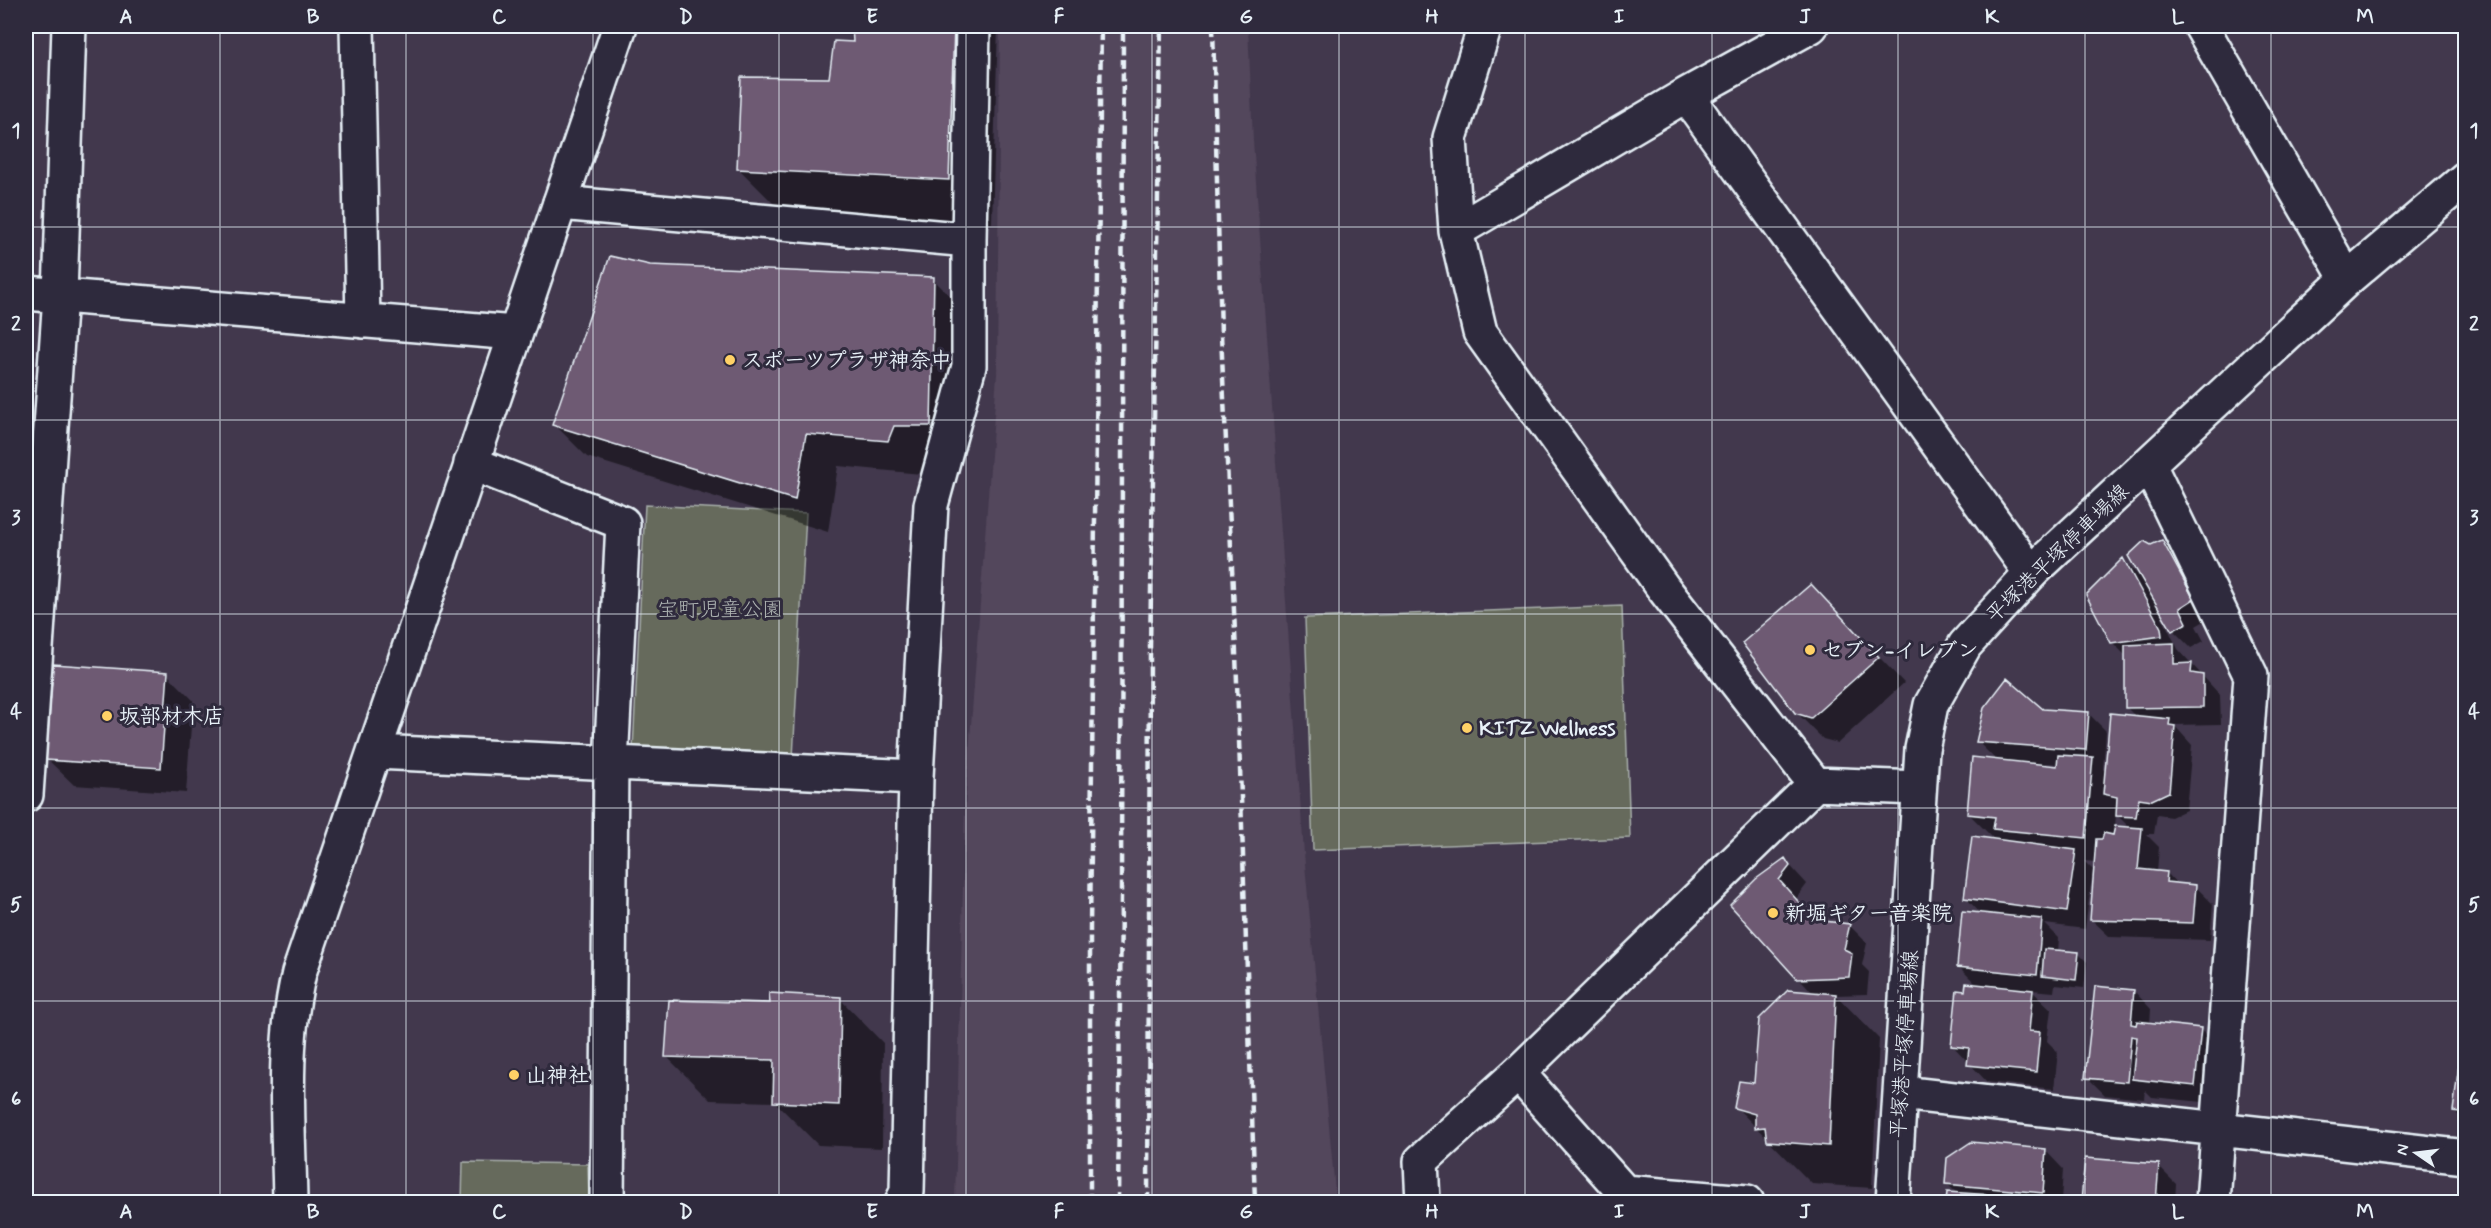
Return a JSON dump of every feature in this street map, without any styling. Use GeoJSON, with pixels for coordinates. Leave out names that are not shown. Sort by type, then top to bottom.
{"type":"FeatureCollection","features":[{"type":"Feature","properties":{"kind":"street"},"geometry":{"type":"LineString","coordinates":[[26,795],[60,295],[69,26]]}},
{"type":"Feature","properties":{"kind":"street"},"geometry":{"type":"LineString","coordinates":[[357,26],[363,321]]}},
{"type":"Feature","properties":{"kind":"street"},"geometry":{"type":"LineString","coordinates":[[290,1203],[288,1050],[291,1005],[299,973],[620,26]]}},
{"type":"Feature","properties":{"kind":"street"},"geometry":{"type":"LineString","coordinates":[[902,1203],[907,1192],[916,777],[931,505],[969,366],[969,240],[974,26]]}},
{"type":"Feature","properties":{"kind":"street"},"geometry":{"type":"LineString","coordinates":[[1485,26],[1450,138],[1456,231],[1480,333],[1664,589],[1815,784]]}},
{"type":"Feature","properties":{"kind":"street"},"geometry":{"type":"LineString","coordinates":[[1456,231],[1686,94],[1811,26]]}},
{"type":"Feature","properties":{"kind":"street"},"geometry":{"type":"LineString","coordinates":[[2202,26],[2347,279]]}},
{"type":"Feature","properties":{"kind":"street"},"geometry":{"type":"LineString","coordinates":[[1686,94],[2031,573]]}},
{"type":"Feature","properties":{"kind":"street","name":"平塚港平塚停車場線"},"geometry":{"type":"LineString","coordinates":[[1893,1203],[1919,788],[1922,749],[1931,705],[1965,645],[2031,573],[2347,279],[2466,178]]}},
{"type":"Feature","properties":{"kind":"street"},"geometry":{"type":"LineString","coordinates":[[560,203],[969,240]]}},
{"type":"Feature","properties":{"kind":"street"},"geometry":{"type":"LineString","coordinates":[[26,292],[515,333]]}},
{"type":"Feature","properties":{"kind":"street"},"geometry":{"type":"LineString","coordinates":[[471,462],[623,522],[611,764],[607,1203]]}},
{"type":"Feature","properties":{"kind":"street"},"geometry":{"type":"LineString","coordinates":[[2149,465],[2251,676],[2213,1203]]}},
{"type":"Feature","properties":{"kind":"street"},"geometry":{"type":"LineString","coordinates":[[375,752],[916,777]]}},
{"type":"Feature","properties":{"kind":"street"},"geometry":{"type":"LineString","coordinates":[[1423,1203],[1421,1161],[1518,1073],[1815,784],[1919,788]]}},
{"type":"Feature","properties":{"kind":"street"},"geometry":{"type":"LineString","coordinates":[[1518,1073],[1624,1192],[1747,1203]]}},
{"type":"Feature","properties":{"kind":"street"},"geometry":{"type":"LineString","coordinates":[[1901,1093],[2466,1157]]}},
{"type":"Feature","properties":{"kind":"shaded area"},"geometry":{"type":"Polygon","coordinates":[[[1000,26],[1248,26],[1253,140],[1304,853],[1336,1202],[955,1202],[965,806],[997,374],[1000,26]]]}},
{"type":"Feature","properties":{"kind":"green space","name":"宝町児童公園"},"geometry":{"type":"Polygon","coordinates":[[[645,505],[806,513],[793,758],[633,750],[645,505]]]}},
{"type":"Feature","properties":{"kind":"green space","name":"KITZ Wellness"},"geometry":{"type":"Polygon","coordinates":[[[1622,606],[1630,838],[1313,850],[1305,618],[1622,606]]]}},
{"type":"Feature","properties":{"kind":"green space"},"geometry":{"type":"Polygon","coordinates":[[[463,1162],[588,1164],[589,1202],[462,1202],[463,1162]]]}},
{"type":"Feature","properties":{"kind":"building"},"geometry":{"type":"Polygon","coordinates":[[[852,26],[954,26],[949,180],[737,169],[741,77],[829,78],[834,41],[853,42],[852,26]]]}},
{"type":"Feature","properties":{"kind":"building"},"geometry":{"type":"Polygon","coordinates":[[[610,256],[650,265],[934,277],[931,426],[894,426],[888,441],[806,434],[795,500],[552,425],[610,256]]]}},
{"type":"Feature","properties":{"kind":"building"},"geometry":{"type":"Polygon","coordinates":[[[2162,540],[2194,599],[2180,608],[2187,623],[2172,631],[2128,556],[2144,541],[2151,545],[2162,540]]]}},
{"type":"Feature","properties":{"kind":"building"},"geometry":{"type":"Polygon","coordinates":[[[2123,558],[2161,628],[2162,636],[2111,643],[2086,595],[2123,558]]]}},
{"type":"Feature","properties":{"kind":"building","name":"セブン-イレブン"},"geometry":{"type":"Polygon","coordinates":[[[1811,584],[1879,657],[1811,718],[1795,713],[1742,643],[1811,584]]]}},
{"type":"Feature","properties":{"kind":"building"},"geometry":{"type":"Polygon","coordinates":[[[2174,643],[2174,664],[2192,663],[2191,673],[2203,675],[2203,707],[2125,708],[2125,645],[2174,643]]]}},
{"type":"Feature","properties":{"kind":"building","name":"坂部材木店"},"geometry":{"type":"Polygon","coordinates":[[[53,664],[168,672],[161,768],[46,760],[53,664]]]}},
{"type":"Feature","properties":{"kind":"building"},"geometry":{"type":"Polygon","coordinates":[[[2007,678],[2043,709],[2089,712],[2086,750],[1976,742],[1984,708],[2007,678]]]}},
{"type":"Feature","properties":{"kind":"building"},"geometry":{"type":"Polygon","coordinates":[[[2110,713],[2170,719],[2169,725],[2175,726],[2169,792],[2152,800],[2139,798],[2136,817],[2116,816],[2117,797],[2103,794],[2110,713]]]}},
{"type":"Feature","properties":{"kind":"building"},"geometry":{"type":"Polygon","coordinates":[[[2058,755],[2093,757],[2086,838],[1993,829],[1995,817],[1967,814],[1972,757],[2057,766],[2058,755]]]}},
{"type":"Feature","properties":{"kind":"building"},"geometry":{"type":"Polygon","coordinates":[[[2115,826],[2142,828],[2138,869],[2167,872],[2166,882],[2196,885],[2193,923],[2090,920],[2096,839],[2102,839],[2104,833],[2113,835],[2115,826]]]}},
{"type":"Feature","properties":{"kind":"building"},"geometry":{"type":"Polygon","coordinates":[[[1972,836],[2076,850],[2067,912],[1964,898],[1972,836]]]}},
{"type":"Feature","properties":{"kind":"building","name":"新堀ギター音楽院"},"geometry":{"type":"Polygon","coordinates":[[[1785,858],[1790,866],[1779,880],[1815,920],[1850,924],[1844,949],[1852,953],[1849,977],[1797,979],[1730,905],[1756,879],[1785,858]]]}},
{"type":"Feature","properties":{"kind":"building"},"geometry":{"type":"Polygon","coordinates":[[[1962,911],[2042,919],[2037,975],[1957,967],[1962,911]]]}},
{"type":"Feature","properties":{"kind":"building"},"geometry":{"type":"Polygon","coordinates":[[[2044,949],[2079,952],[2076,980],[2042,976],[2044,949]]]}},
{"type":"Feature","properties":{"kind":"building"},"geometry":{"type":"Polygon","coordinates":[[[1966,983],[2033,990],[2029,1031],[2040,1032],[2036,1072],[1967,1065],[1969,1048],[1951,1046],[1957,990],[1965,991],[1966,983]]]}},
{"type":"Feature","properties":{"kind":"building"},"geometry":{"type":"Polygon","coordinates":[[[2095,986],[2134,990],[2131,1024],[2136,1025],[2137,1021],[2201,1028],[2195,1086],[2132,1079],[2137,1037],[2131,1036],[2127,1082],[2085,1078],[2095,986]]]}},
{"type":"Feature","properties":{"kind":"building"},"geometry":{"type":"Polygon","coordinates":[[[1788,990],[1836,994],[1829,1146],[1767,1141],[1765,1127],[1755,1128],[1755,1114],[1734,1108],[1739,1081],[1754,1083],[1759,1019],[1788,990]]]}},
{"type":"Feature","properties":{"kind":"building"},"geometry":{"type":"Polygon","coordinates":[[[769,993],[841,997],[839,1105],[773,1102],[774,1060],[665,1057],[669,1000],[770,1003],[769,993]]]}},
{"type":"Feature","properties":{"kind":"building"},"geometry":{"type":"Polygon","coordinates":[[[2459,1064],[2466,1065],[2466,1113],[2453,1111],[2459,1064]]]}},
{"type":"Feature","properties":{"kind":"building"},"geometry":{"type":"Polygon","coordinates":[[[1971,1142],[2046,1149],[2043,1193],[1945,1184],[1947,1158],[1971,1142]]]}},
{"type":"Feature","properties":{"kind":"building"},"geometry":{"type":"Polygon","coordinates":[[[2085,1158],[2159,1164],[2156,1202],[2081,1202],[2085,1158]]]}},
{"type":"Feature","properties":{"kind":"building"},"geometry":{"type":"Polygon","coordinates":[[[1947,1192],[2008,1196],[2007,1202],[1946,1202],[1947,1192]]]}},
{"type":"Feature","properties":{"kind":"railway"},"geometry":{"type":"LineString","coordinates":[[1090,1202],[1090,928],[1101,26]]}},
{"type":"Feature","properties":{"kind":"railway"},"geometry":{"type":"LineString","coordinates":[[1118,1202],[1123,26]]}},
{"type":"Feature","properties":{"kind":"railway"},"geometry":{"type":"LineString","coordinates":[[1148,1202],[1150,647],[1161,26]]}},
{"type":"Feature","properties":{"kind":"railway"},"geometry":{"type":"LineString","coordinates":[[1213,26],[1221,335],[1236,653],[1255,1202]]}},
{"type":"Feature","properties":{"kind":"place","name":"スポーツプラザ神奈中"},"geometry":{"type":"Point","coordinates":[730,360]}},
{"type":"Feature","properties":{"kind":"place","name":"セブン-イレブン"},"geometry":{"type":"Point","coordinates":[1810,650]}},
{"type":"Feature","properties":{"kind":"place","name":"坂部材木店"},"geometry":{"type":"Point","coordinates":[107,716]}},
{"type":"Feature","properties":{"kind":"place","name":"KITZ Wellness"},"geometry":{"type":"Point","coordinates":[1467,728]}},
{"type":"Feature","properties":{"kind":"place","name":"新堀ギター音楽院"},"geometry":{"type":"Point","coordinates":[1773,913]}},
{"type":"Feature","properties":{"kind":"place","name":"山神社"},"geometry":{"type":"Point","coordinates":[514,1075]}}]}
